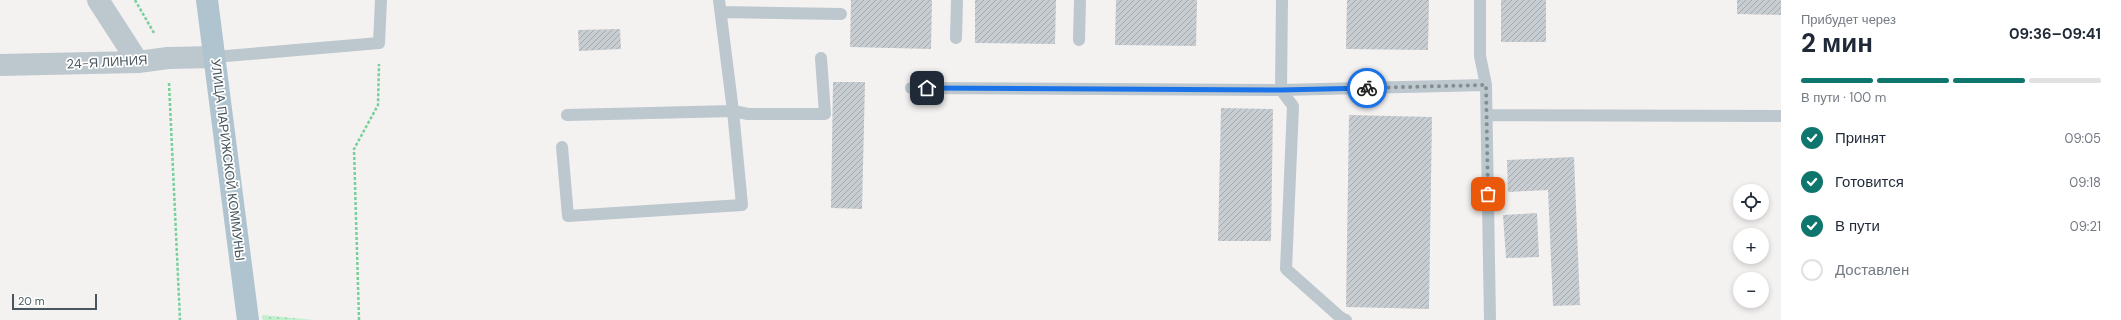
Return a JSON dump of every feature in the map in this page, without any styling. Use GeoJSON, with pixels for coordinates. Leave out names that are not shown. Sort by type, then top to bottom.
{"type":"FeatureCollection","features":[{"type":"Feature","properties":{"kind":"main road","name":"УЛИЦА ПАРИЖСКОЙ КОММУНЫ"},"geometry":{"type":"LineString","coordinates":[[207,0],[248,320]]}},
{"type":"Feature","properties":{"kind":"street"},"geometry":{"type":"LineString","coordinates":[[98,0],[138,62]]}},
{"type":"Feature","properties":{"kind":"street","name":"24-Я ЛИНИЯ"},"geometry":{"type":"LineString","coordinates":[[0,65],[138,62],[168,58],[214,57]]}},
{"type":"Feature","properties":{"kind":"lane"},"geometry":{"type":"LineString","coordinates":[[214,57],[379,43],[381,0]]}},
{"type":"Feature","properties":{"kind":"lane"},"geometry":{"type":"LineString","coordinates":[[562,147],[568,216],[742,205],[733,111],[719,0]]}},
{"type":"Feature","properties":{"kind":"lane"},"geometry":{"type":"LineString","coordinates":[[956,38],[957,0]]}},
{"type":"Feature","properties":{"kind":"lane"},"geometry":{"type":"LineString","coordinates":[[1079,40],[1080,0]]}},
{"type":"Feature","properties":{"kind":"lane"},"geometry":{"type":"LineString","coordinates":[[1282,0],[1281,90],[1293,106],[1286,269],[1340,317],[1346,320]]}},
{"type":"Feature","properties":{"kind":"lane"},"geometry":{"type":"LineString","coordinates":[[1480,0],[1480,56],[1486,85],[1487,115],[1490,320]]}},
{"type":"Feature","properties":{"kind":"lane"},"geometry":{"type":"LineString","coordinates":[[721,12],[840,14]]}},
{"type":"Feature","properties":{"kind":"lane"},"geometry":{"type":"LineString","coordinates":[[567,115],[733,111],[748,114],[825,114],[821,58]]}},
{"type":"Feature","properties":{"kind":"lane"},"geometry":{"type":"LineString","coordinates":[[911,88],[1281,90],[1486,85]]}},
{"type":"Feature","properties":{"kind":"lane"},"geometry":{"type":"LineString","coordinates":[[1487,115],[1781,116]]}},
{"type":"Feature","properties":{"kind":"path"},"geometry":{"type":"LineString","coordinates":[[135,0],[168,58],[180,320]]}},
{"type":"Feature","properties":{"kind":"path"},"geometry":{"type":"LineString","coordinates":[[359,320],[354,149],[378,105],[379,43]]}},
{"type":"Feature","properties":{"kind":"green space"},"geometry":{"type":"Polygon","coordinates":[[[262,315],[314,320],[263,320],[262,315]]]}},
{"type":"Feature","properties":{"kind":"building"},"geometry":{"type":"Polygon","coordinates":[[[851,0],[932,0],[931,49],[850,47],[851,0]]]}},
{"type":"Feature","properties":{"kind":"building"},"geometry":{"type":"Polygon","coordinates":[[[975,0],[1056,0],[1055,44],[975,43],[975,0]]]}},
{"type":"Feature","properties":{"kind":"building"},"geometry":{"type":"Polygon","coordinates":[[[1116,0],[1197,0],[1196,46],[1115,45],[1116,0]]]}},
{"type":"Feature","properties":{"kind":"building"},"geometry":{"type":"Polygon","coordinates":[[[1347,0],[1429,0],[1428,50],[1346,49],[1347,0]]]}},
{"type":"Feature","properties":{"kind":"building"},"geometry":{"type":"Polygon","coordinates":[[[1501,0],[1546,0],[1546,42],[1501,42],[1501,0]]]}},
{"type":"Feature","properties":{"kind":"building"},"geometry":{"type":"Polygon","coordinates":[[[1737,0],[1781,0],[1781,15],[1737,14],[1737,0]]]}},
{"type":"Feature","properties":{"kind":"building"},"geometry":{"type":"Polygon","coordinates":[[[620,29],[621,49],[579,51],[578,30],[620,29]]]}},
{"type":"Feature","properties":{"kind":"building"},"geometry":{"type":"Polygon","coordinates":[[[833,82],[865,82],[862,209],[831,208],[833,82]]]}},
{"type":"Feature","properties":{"kind":"building"},"geometry":{"type":"Polygon","coordinates":[[[1221,108],[1273,109],[1271,241],[1218,241],[1221,108]]]}},
{"type":"Feature","properties":{"kind":"building"},"geometry":{"type":"Polygon","coordinates":[[[1349,115],[1432,117],[1429,309],[1346,307],[1349,115]]]}},
{"type":"Feature","properties":{"kind":"building"},"geometry":{"type":"Polygon","coordinates":[[[1574,157],[1580,305],[1553,306],[1548,190],[1508,192],[1507,160],[1574,157]]]}},
{"type":"Feature","properties":{"kind":"building"},"geometry":{"type":"Polygon","coordinates":[[[1537,213],[1539,257],[1506,258],[1503,215],[1537,213]]]}},
{"type":"Feature","properties":{"kind":"way so far"},"geometry":{"type":"LineString","coordinates":[[1367,88],[1486,85],[1488,194]]}},
{"type":"Feature","properties":{"kind":"route"},"geometry":{"type":"LineString","coordinates":[[927,88],[1281,90],[1367,88]]}}]}
